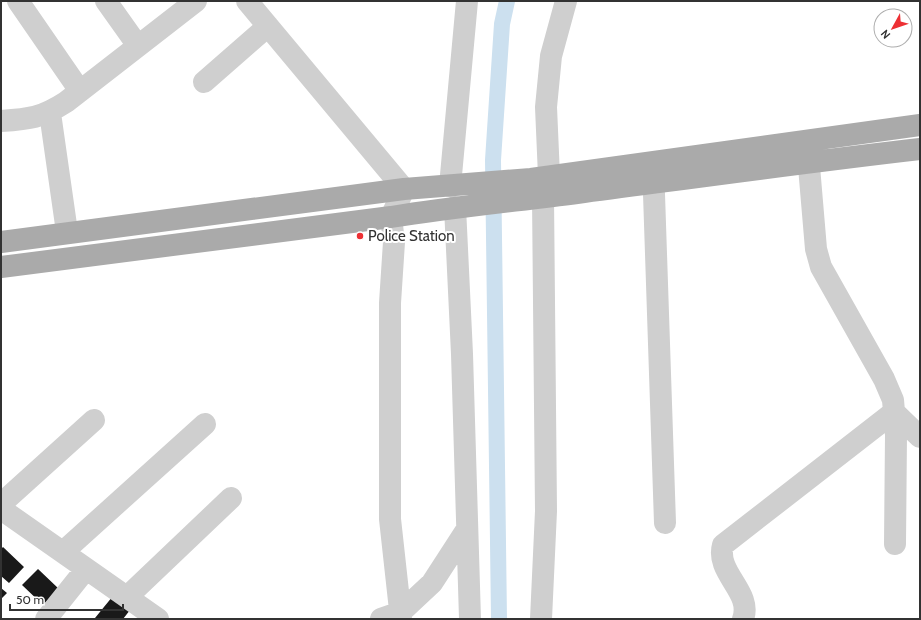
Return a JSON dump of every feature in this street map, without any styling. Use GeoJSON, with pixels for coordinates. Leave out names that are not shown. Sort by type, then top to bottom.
{"type":"FeatureCollection","features":[{"type":"Feature","properties":{"kind":"main road"},"geometry":{"type":"LineString","coordinates":[[1,242],[67,232],[404,189],[452,196],[653,173],[807,152],[913,126],[915,149],[807,152]]}},
{"type":"Feature","properties":{"kind":"main road"},"geometry":{"type":"LineString","coordinates":[[1,267],[391,217],[452,196]]}},
{"type":"Feature","properties":{"kind":"street"},"geometry":{"type":"LineString","coordinates":[[18,1],[80,91]]}},
{"type":"Feature","properties":{"kind":"street"},"geometry":{"type":"LineString","coordinates":[[106,1],[138,46]]}},
{"type":"Feature","properties":{"kind":"street"},"geometry":{"type":"LineString","coordinates":[[247,1],[404,189],[391,217],[394,242],[390,303],[390,519],[394,617]]}},
{"type":"Feature","properties":{"kind":"street"},"geometry":{"type":"LineString","coordinates":[[467,1],[452,196],[462,354],[470,619]]}},
{"type":"Feature","properties":{"kind":"street"},"geometry":{"type":"LineString","coordinates":[[541,619],[546,511],[540,187],[551,56],[566,1]]}},
{"type":"Feature","properties":{"kind":"street"},"geometry":{"type":"LineString","coordinates":[[1,121],[31,119],[50,113],[138,46],[192,2]]}},
{"type":"Feature","properties":{"kind":"street"},"geometry":{"type":"LineString","coordinates":[[204,82],[268,26]]}},
{"type":"Feature","properties":{"kind":"street"},"geometry":{"type":"LineString","coordinates":[[50,113],[67,232]]}},
{"type":"Feature","properties":{"kind":"street"},"geometry":{"type":"LineString","coordinates":[[807,152],[816,249],[821,267],[884,379],[893,400],[896,435],[895,544]]}},
{"type":"Feature","properties":{"kind":"street"},"geometry":{"type":"LineString","coordinates":[[653,173],[665,523]]}},
{"type":"Feature","properties":{"kind":"street"},"geometry":{"type":"LineString","coordinates":[[894,412],[920,437]]}},
{"type":"Feature","properties":{"kind":"street"},"geometry":{"type":"LineString","coordinates":[[744,619],[746,612],[744,602],[722,563],[721,553],[723,545],[894,412]]}},
{"type":"Feature","properties":{"kind":"street"},"geometry":{"type":"LineString","coordinates":[[1,504],[94,420]]}},
{"type":"Feature","properties":{"kind":"street"},"geometry":{"type":"LineString","coordinates":[[63,552],[205,424]]}},
{"type":"Feature","properties":{"kind":"street"},"geometry":{"type":"LineString","coordinates":[[128,598],[231,498]]}},
{"type":"Feature","properties":{"kind":"street"},"geometry":{"type":"LineString","coordinates":[[1,509],[158,619]]}},
{"type":"Feature","properties":{"kind":"street"},"geometry":{"type":"LineString","coordinates":[[394,617],[432,583],[467,529]]}},
{"type":"Feature","properties":{"kind":"street"},"geometry":{"type":"LineString","coordinates":[[46,619],[86,569]]}},
{"type":"Feature","properties":{"kind":"building"},"geometry":{"type":"Polygon","coordinates":[[[3,547],[24,567],[9,583],[1,576],[1,549],[3,547]]]}},
{"type":"Feature","properties":{"kind":"building"},"geometry":{"type":"Polygon","coordinates":[[[38,569],[59,589],[43,605],[22,585],[38,569]]]}},
{"type":"Feature","properties":{"kind":"building"},"geometry":{"type":"Polygon","coordinates":[[[1,588],[7,593],[1,599],[1,588]]]}},
{"type":"Feature","properties":{"kind":"building"},"geometry":{"type":"Polygon","coordinates":[[[117,591],[134,605],[123,619],[96,619],[95,618],[117,591]]]}},
{"type":"Feature","properties":{"kind":"waterway"},"geometry":{"type":"LineString","coordinates":[[499,619],[493,160],[502,24],[507,1]]}},
{"type":"Feature","properties":{"kind":"place","name":"Police Station"},"geometry":{"type":"Point","coordinates":[360,236]}}]}
